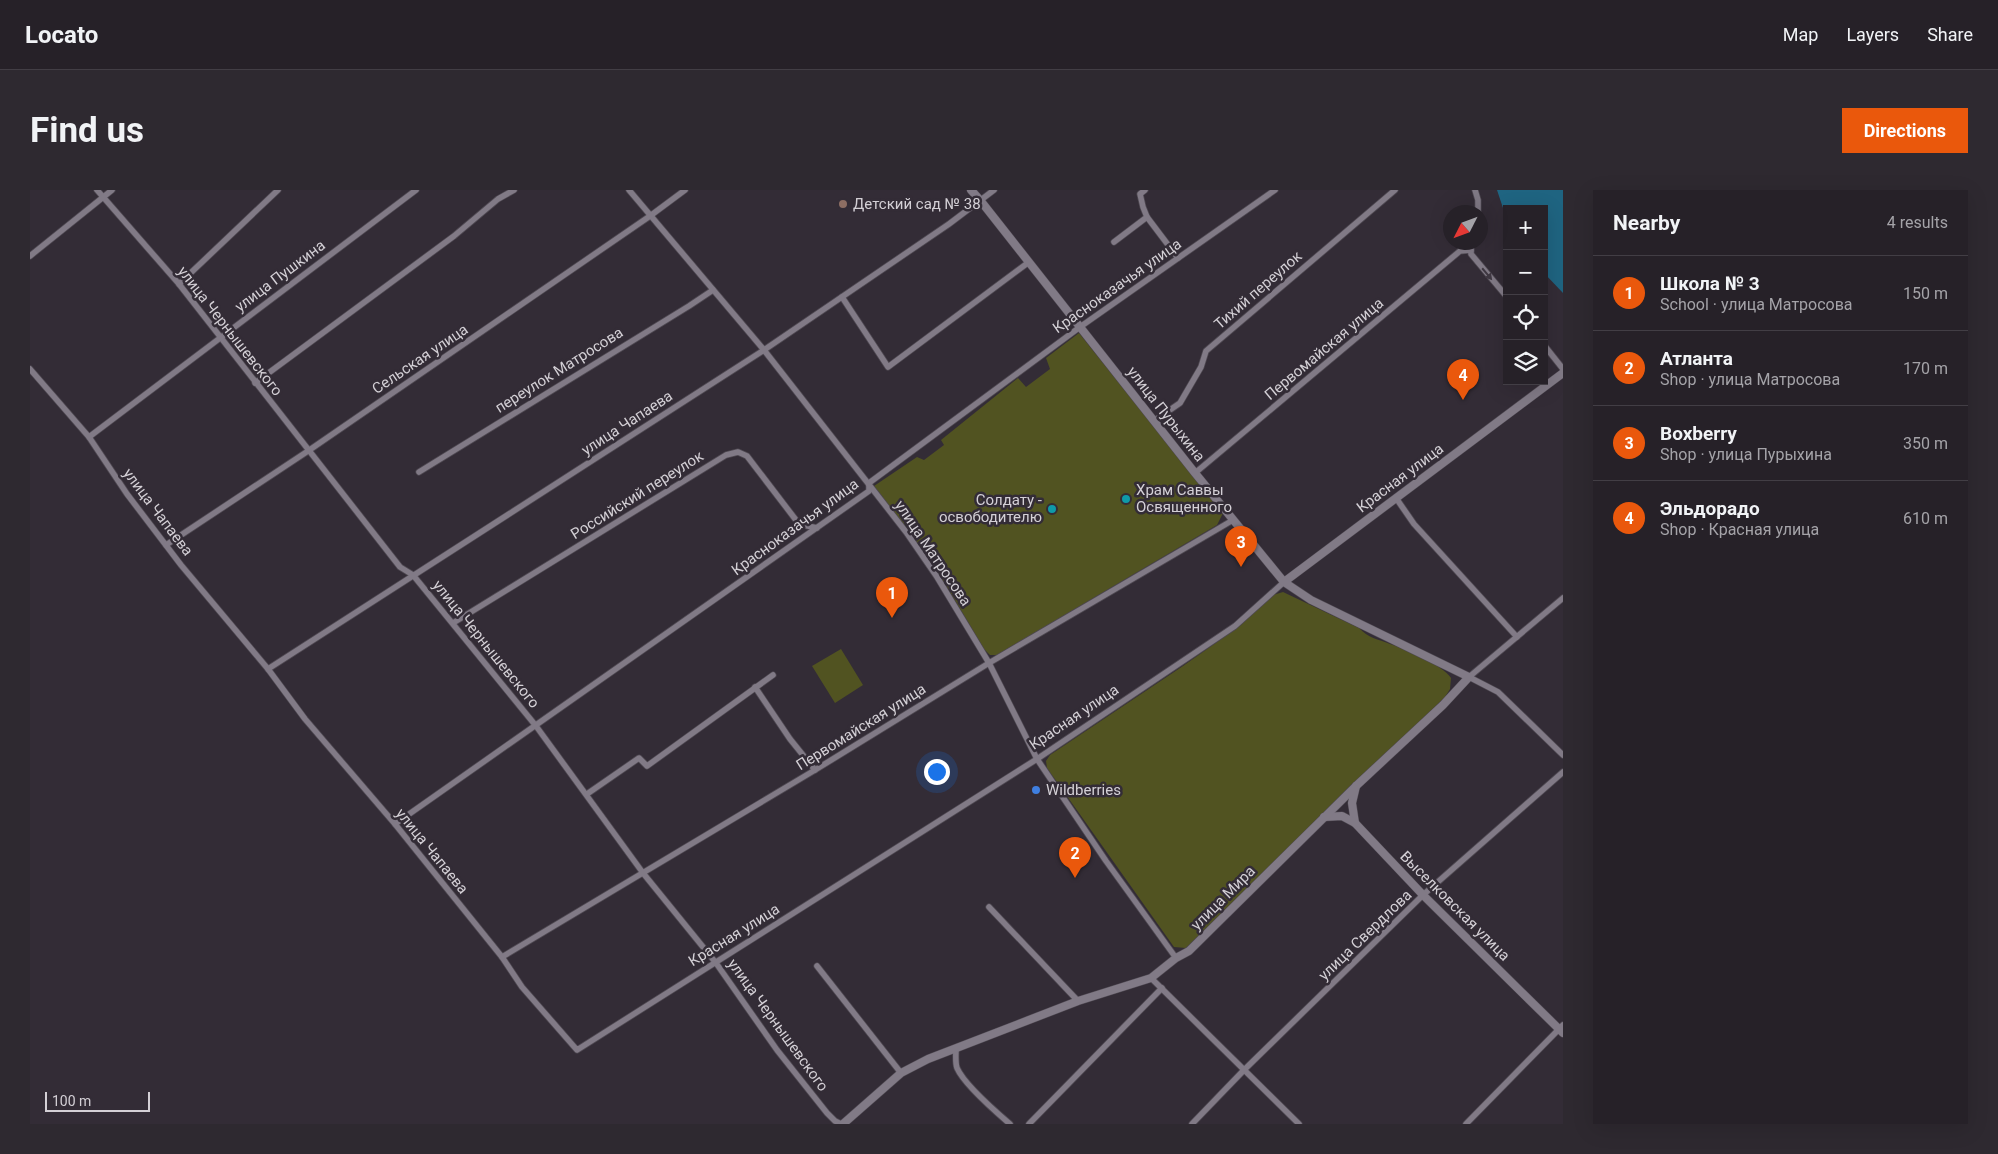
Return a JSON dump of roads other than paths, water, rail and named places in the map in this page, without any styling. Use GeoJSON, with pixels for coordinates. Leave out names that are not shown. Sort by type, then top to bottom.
{"type":"FeatureCollection","features":[{"type":"Feature","properties":{"kind":"street","name":"улица Чернышевского"},"geometry":{"type":"LineString","coordinates":[[98,190],[179,284],[400,568],[413,575],[536,726],[643,873],[716,963],[777,1050],[834,1121],[842,1124]]}},
{"type":"Feature","properties":{"kind":"street"},"geometry":{"type":"LineString","coordinates":[[30,256],[112,190]]}},
{"type":"Feature","properties":{"kind":"street"},"geometry":{"type":"LineString","coordinates":[[179,284],[278,190]]}},
{"type":"Feature","properties":{"kind":"street","name":"улица Пушкина"},"geometry":{"type":"LineString","coordinates":[[88,438],[219,337],[416,190]]}},
{"type":"Feature","properties":{"kind":"street"},"geometry":{"type":"LineString","coordinates":[[255,383],[454,236],[498,199],[514,190]]}},
{"type":"Feature","properties":{"kind":"street","name":"улица Матросова"},"geometry":{"type":"LineString","coordinates":[[629,190],[764,350],[869,483],[938,577],[989,663],[1037,759],[1106,861],[1176,958]]}},
{"type":"Feature","properties":{"kind":"street","name":"Сельская улица"},"geometry":{"type":"LineString","coordinates":[[166,545],[308,451],[685,190]]}},
{"type":"Feature","properties":{"kind":"street","name":"улица Пурыхина"},"geometry":{"type":"LineString","coordinates":[[971,190],[1195,473],[1284,582],[1311,600],[1498,692],[1563,755]]}},
{"type":"Feature","properties":{"kind":"street","name":"улица Чапаева"},"geometry":{"type":"LineString","coordinates":[[268,669],[764,350],[949,224],[994,190]]}},
{"type":"Feature","properties":{"kind":"street"},"geometry":{"type":"LineString","coordinates":[[1144,190],[1140,194],[1147,216],[1178,258]]}},
{"type":"Feature","properties":{"kind":"street","name":"Красноказачья улица"},"geometry":{"type":"LineString","coordinates":[[395,824],[870,491],[869,483],[1080,327],[1275,190]]}},
{"type":"Feature","properties":{"kind":"street","name":"Тихий переулок"},"geometry":{"type":"LineString","coordinates":[[1154,421],[1180,403],[1201,367],[1206,351],[1395,190]]}},
{"type":"Feature","properties":{"kind":"street"},"geometry":{"type":"LineString","coordinates":[[1475,190],[1478,205]]}},
{"type":"Feature","properties":{"kind":"street"},"geometry":{"type":"LineString","coordinates":[[1114,242],[1147,216]]}},
{"type":"Feature","properties":{"kind":"street"},"geometry":{"type":"LineString","coordinates":[[1471,250],[1471,254],[1505,295]]}},
{"type":"Feature","properties":{"kind":"street","name":"Первомайская улица"},"geometry":{"type":"LineString","coordinates":[[1195,473],[1460,251],[1471,250]]}},
{"type":"Feature","properties":{"kind":"street"},"geometry":{"type":"LineString","coordinates":[[842,297],[888,367],[1029,262]]}},
{"type":"Feature","properties":{"kind":"street","name":"переулок Матросова"},"geometry":{"type":"LineString","coordinates":[[419,472],[713,290]]}},
{"type":"Feature","properties":{"kind":"street"},"geometry":{"type":"LineString","coordinates":[[1548,350],[1563,371]]}},
{"type":"Feature","properties":{"kind":"street","name":"улица Чапаева"},"geometry":{"type":"LineString","coordinates":[[30,369],[88,438],[166,545],[268,669],[305,719],[395,824],[502,957],[522,986],[577,1050]]}},
{"type":"Feature","properties":{"kind":"street","name":"Красная улица"},"geometry":{"type":"LineString","coordinates":[[577,1050],[1037,759],[1235,626],[1284,582],[1563,371]]}},
{"type":"Feature","properties":{"kind":"street","name":"Российский переулок"},"geometry":{"type":"LineString","coordinates":[[453,624],[726,455],[738,452],[747,456],[799,524],[817,528]]}},
{"type":"Feature","properties":{"kind":"street"},"geometry":{"type":"LineString","coordinates":[[1396,498],[1414,524],[1517,637]]}},
{"type":"Feature","properties":{"kind":"street","name":"Первомайская улица"},"geometry":{"type":"LineString","coordinates":[[502,957],[815,770],[989,663],[1233,520]]}},
{"type":"Feature","properties":{"kind":"street","name":"улица Мира"},"geometry":{"type":"LineString","coordinates":[[842,1124],[901,1073],[928,1059],[1078,1001],[1151,978],[1188,951],[1356,786],[1443,706],[1469,677],[1563,598]]}},
{"type":"Feature","properties":{"kind":"street"},"geometry":{"type":"LineString","coordinates":[[587,794],[639,758],[647,766],[773,675]]}},
{"type":"Feature","properties":{"kind":"street"},"geometry":{"type":"LineString","coordinates":[[755,687],[790,739],[815,770]]}},
{"type":"Feature","properties":{"kind":"street","name":"улица Свердлова"},"geometry":{"type":"LineString","coordinates":[[1192,1124],[1244,1070],[1423,896],[1563,772]]}},
{"type":"Feature","properties":{"kind":"street"},"geometry":{"type":"LineString","coordinates":[[1355,823],[1352,803],[1356,786]]}},
{"type":"Feature","properties":{"kind":"street"},"geometry":{"type":"LineString","coordinates":[[1324,818],[1342,816],[1355,823]]}},
{"type":"Feature","properties":{"kind":"street","name":"Выселковская улица"},"geometry":{"type":"LineString","coordinates":[[1355,823],[1423,896],[1562,1029]]}},
{"type":"Feature","properties":{"kind":"street"},"geometry":{"type":"LineString","coordinates":[[989,907],[1078,1001]]}},
{"type":"Feature","properties":{"kind":"street"},"geometry":{"type":"LineString","coordinates":[[817,966],[901,1073]]}},
{"type":"Feature","properties":{"kind":"street"},"geometry":{"type":"LineString","coordinates":[[1151,978],[1299,1124]]}},
{"type":"Feature","properties":{"kind":"street"},"geometry":{"type":"LineString","coordinates":[[1029,1124],[1162,988]]}},
{"type":"Feature","properties":{"kind":"street"},"geometry":{"type":"LineString","coordinates":[[1466,1124],[1562,1029]]}},
{"type":"Feature","properties":{"kind":"street"},"geometry":{"type":"LineString","coordinates":[[956,1048],[956,1066],[961,1074],[997,1113],[1010,1124]]}},
{"type":"Feature","properties":{"kind":"water"},"geometry":{"type":"Polygon","coordinates":[[[1497,190],[1563,190],[1563,293],[1548,277],[1548,205],[1503,205],[1503,208],[1497,190]]]}},
{"type":"Feature","properties":{"kind":"place","name":"Детский сад № 38"},"geometry":{"type":"Point","coordinates":[843,204]}},
{"type":"Feature","properties":{"kind":"place","name":"Эльдорадо"},"geometry":{"type":"Point","coordinates":[1463,400]}},
{"type":"Feature","properties":{"kind":"place","name":"Храм Саввы Освященного"},"geometry":{"type":"Point","coordinates":[1126,499]}},
{"type":"Feature","properties":{"kind":"place","name":"Солдату - освободителю"},"geometry":{"type":"Point","coordinates":[1052,509]}},
{"type":"Feature","properties":{"kind":"place","name":"Boxberry"},"geometry":{"type":"Point","coordinates":[1241,567]}},
{"type":"Feature","properties":{"kind":"place","name":"Школа № 3"},"geometry":{"type":"Point","coordinates":[892,618]}},
{"type":"Feature","properties":{"kind":"place","name":"Wildberries"},"geometry":{"type":"Point","coordinates":[1036,790]}},
{"type":"Feature","properties":{"kind":"place","name":"Атланта"},"geometry":{"type":"Point","coordinates":[1075,878]}}]}
